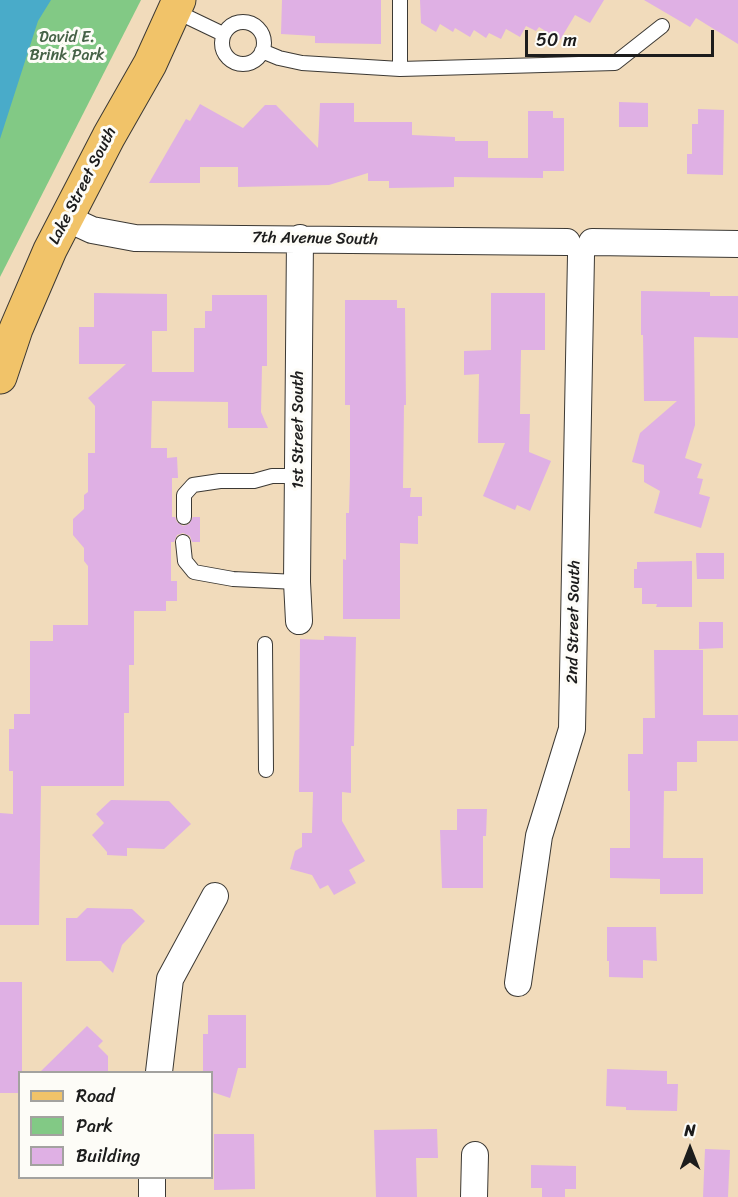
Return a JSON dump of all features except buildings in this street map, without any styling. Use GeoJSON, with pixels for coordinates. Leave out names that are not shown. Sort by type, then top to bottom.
{"type":"FeatureCollection","features":[{"type":"Feature","properties":{"kind":"main road","name":"Lake Street South"},"geometry":{"type":"LineString","coordinates":[[0,377],[16,329],[50,250],[109,136],[150,64],[177,6]]}},
{"type":"Feature","properties":{"kind":"street","name":"7th Avenue South"},"geometry":{"type":"LineString","coordinates":[[66,218],[100,232],[135,238],[300,238],[580,246],[738,244]]}},
{"type":"Feature","properties":{"kind":"street","name":"1st Street South"},"geometry":{"type":"LineString","coordinates":[[299,621],[297,582],[300,238]]}},
{"type":"Feature","properties":{"kind":"street","name":"2nd Street South"},"geometry":{"type":"LineString","coordinates":[[518,983],[539,836],[572,729],[580,246]]}},
{"type":"Feature","properties":{"kind":"street"},"geometry":{"type":"LineString","coordinates":[[159,1071],[170,980],[215,896]]}},
{"type":"Feature","properties":{"kind":"street"},"geometry":{"type":"LineString","coordinates":[[474,1197],[475,1155]]}},
{"type":"Feature","properties":{"kind":"street"},"geometry":{"type":"LineString","coordinates":[[152,1179],[152,1197]]}},
{"type":"Feature","properties":{"kind":"lane"},"geometry":{"type":"LineString","coordinates":[[400,0],[400,69]]}},
{"type":"Feature","properties":{"kind":"lane"},"geometry":{"type":"LineString","coordinates":[[177,6],[223,34]]}},
{"type":"Feature","properties":{"kind":"lane"},"geometry":{"type":"LineString","coordinates":[[243,21],[251,23],[263,35],[262,51],[258,58],[251,62],[234,62],[223,50],[223,34],[235,23],[243,21]]}},
{"type":"Feature","properties":{"kind":"lane"},"geometry":{"type":"LineString","coordinates":[[262,51],[279,58],[302,63],[400,69],[615,63],[662,26]]}},
{"type":"Feature","properties":{"kind":"lane"},"geometry":{"type":"LineString","coordinates":[[184,517],[184,495],[193,485],[299,476]]}},
{"type":"Feature","properties":{"kind":"lane"},"geometry":{"type":"LineString","coordinates":[[183,542],[185,561],[194,572],[233,579],[297,582]]}},
{"type":"Feature","properties":{"kind":"lane"},"geometry":{"type":"LineString","coordinates":[[265,644],[266,770]]}},
{"type":"Feature","properties":{"kind":"green space","name":"David E. Brink Park"},"geometry":{"type":"Polygon","coordinates":[[[38,0],[141,0],[0,277],[0,112],[38,0]]]}},
{"type":"Feature","properties":{"kind":"water"},"geometry":{"type":"Polygon","coordinates":[[[0,0],[51,0],[38,21],[0,139],[0,0]]]}}]}
